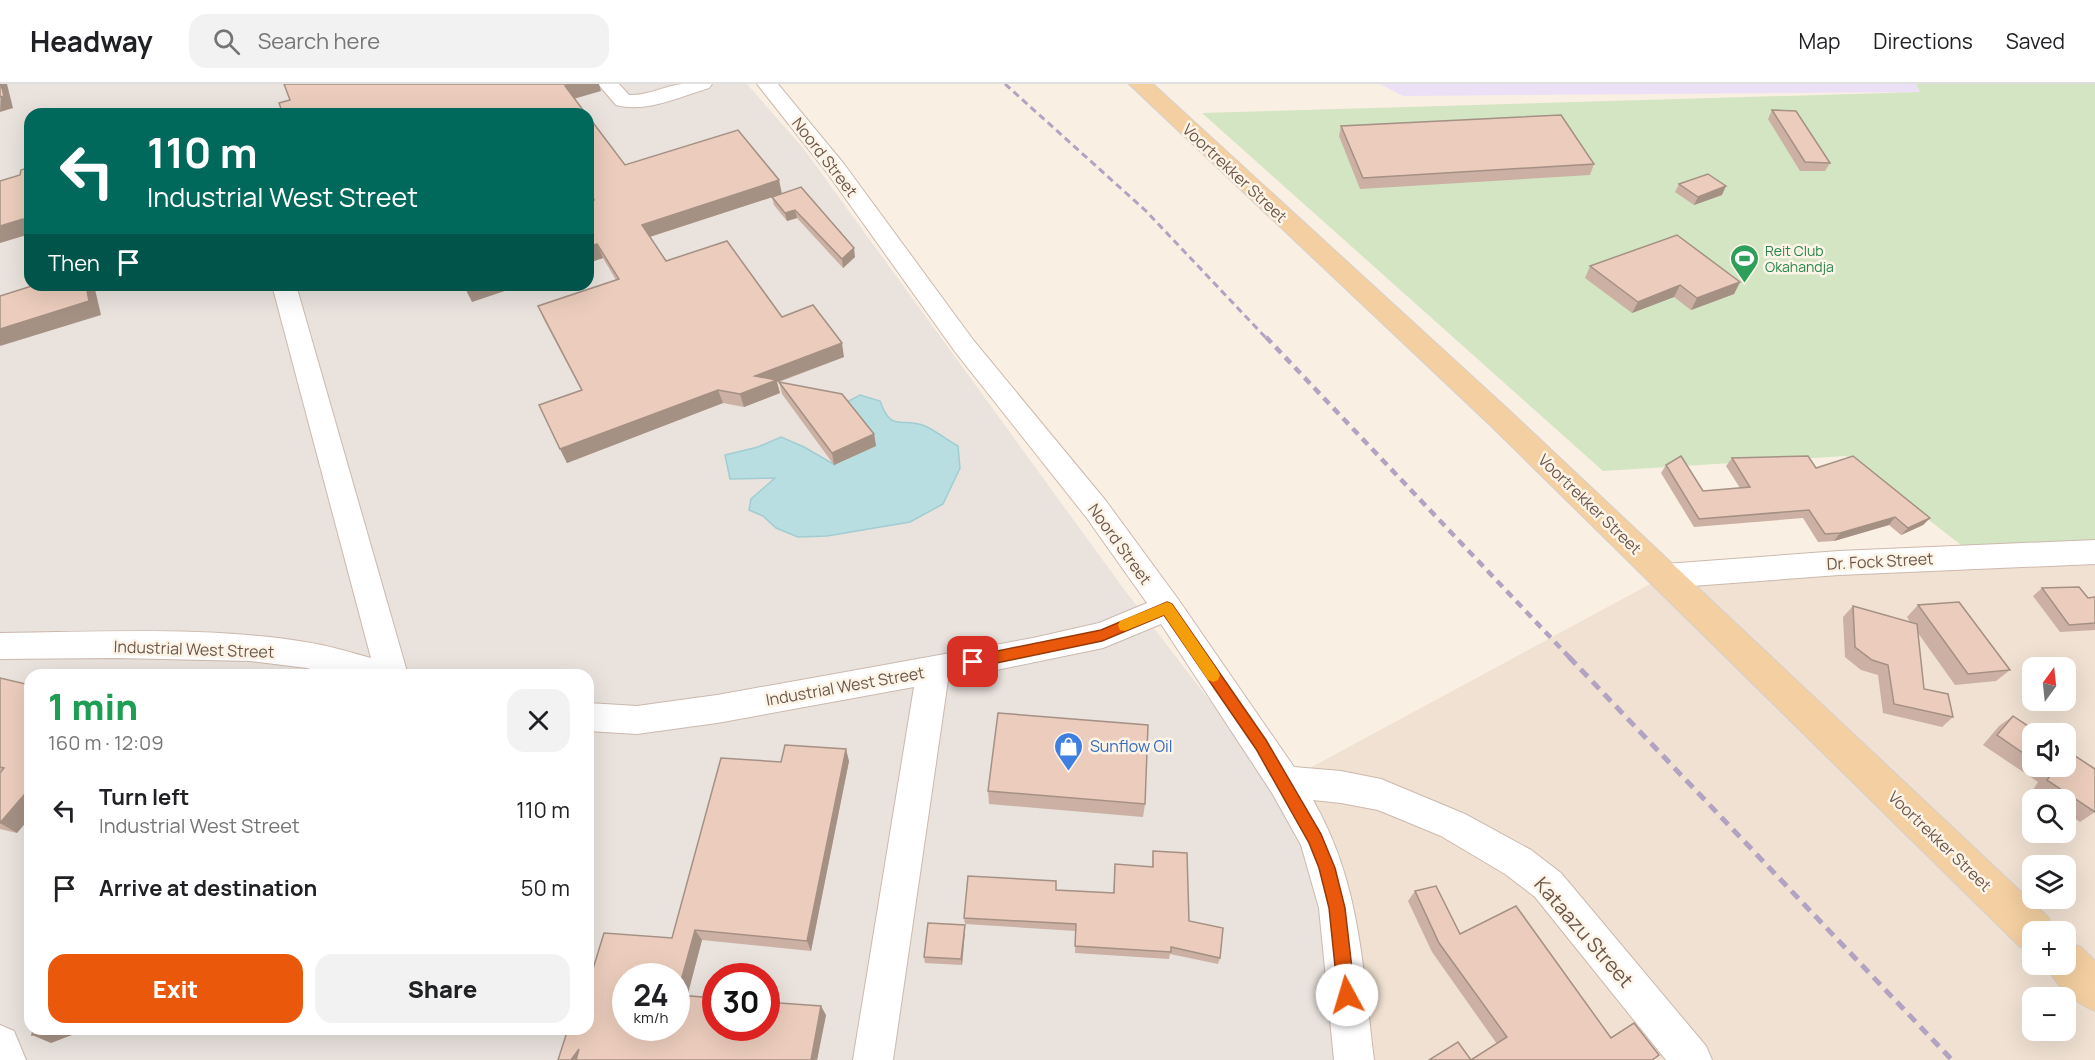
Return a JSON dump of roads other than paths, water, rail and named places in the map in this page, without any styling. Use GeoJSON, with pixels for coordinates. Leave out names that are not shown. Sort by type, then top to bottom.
{"type":"FeatureCollection","features":[{"type":"Feature","properties":{"kind":"main road","name":"Voortrekker Street"},"geometry":{"type":"LineString","coordinates":[[1140,84],[1500,418],[2023,921]]}},
{"type":"Feature","properties":{"kind":"main road"},"geometry":{"type":"LineString","coordinates":[[2076,972],[2095,990]]}},
{"type":"Feature","properties":{"kind":"street"},"geometry":{"type":"LineString","coordinates":[[608,84],[623,101],[633,102],[644,102],[702,84]]}},
{"type":"Feature","properties":{"kind":"street","name":"Noord Street"},"geometry":{"type":"LineString","coordinates":[[767,84],[836,169],[965,347],[1096,509],[1167,608],[1284,782],[1316,839],[1327,868],[1337,908],[1354,1060]]}},
{"type":"Feature","properties":{"kind":"street"},"geometry":{"type":"LineString","coordinates":[[286,291],[390,669]]}},
{"type":"Feature","properties":{"kind":"street","name":"Dr. Fock Street"},"geometry":{"type":"LineString","coordinates":[[1665,576],[1839,563],[2095,552]]}},
{"type":"Feature","properties":{"kind":"street","name":"Industrial West Street"},"geometry":{"type":"LineString","coordinates":[[594,717],[637,720],[933,670],[1102,635],[1167,608]]}},
{"type":"Feature","properties":{"kind":"street","name":"Industrial West Street"},"geometry":{"type":"LineString","coordinates":[[0,646],[116,645],[250,648],[308,656],[361,669]]}},
{"type":"Feature","properties":{"kind":"street"},"geometry":{"type":"LineString","coordinates":[[873,1060],[933,670]]}},
{"type":"Feature","properties":{"kind":"street","name":"Kataazu Street"},"geometry":{"type":"LineString","coordinates":[[1284,782],[1341,787],[1381,795],[1453,825],[1518,862],[1548,885],[1692,1060]]}},
{"type":"Feature","properties":{"kind":"street"},"geometry":{"type":"LineString","coordinates":[[0,1045],[6,1060]]}},
{"type":"Feature","properties":{"kind":"water"},"geometry":{"type":"Polygon","coordinates":[[[860,395],[880,401],[884,411],[893,421],[925,426],[958,446],[960,468],[943,504],[910,522],[827,536],[798,537],[776,528],[763,516],[749,510],[751,499],[775,478],[730,479],[725,455],[758,447],[781,437],[835,465],[843,404],[860,395]]]}},
{"type":"Feature","properties":{"kind":"railway"},"geometry":{"type":"LineString","coordinates":[[1005,84],[1146,211],[1267,339]]}},
{"type":"Feature","properties":{"kind":"railway"},"geometry":{"type":"LineString","coordinates":[[1266,337],[1571,659]]}},
{"type":"Feature","properties":{"kind":"railway"},"geometry":{"type":"LineString","coordinates":[[1569,657],[1952,1060]]}},
{"type":"Feature","properties":{"kind":"place","name":"Reit Club Okahandja"},"geometry":{"type":"Point","coordinates":[1744,284]}},
{"type":"Feature","properties":{"kind":"place","name":"Sunflow Oil"},"geometry":{"type":"Point","coordinates":[1069,772]}}]}
